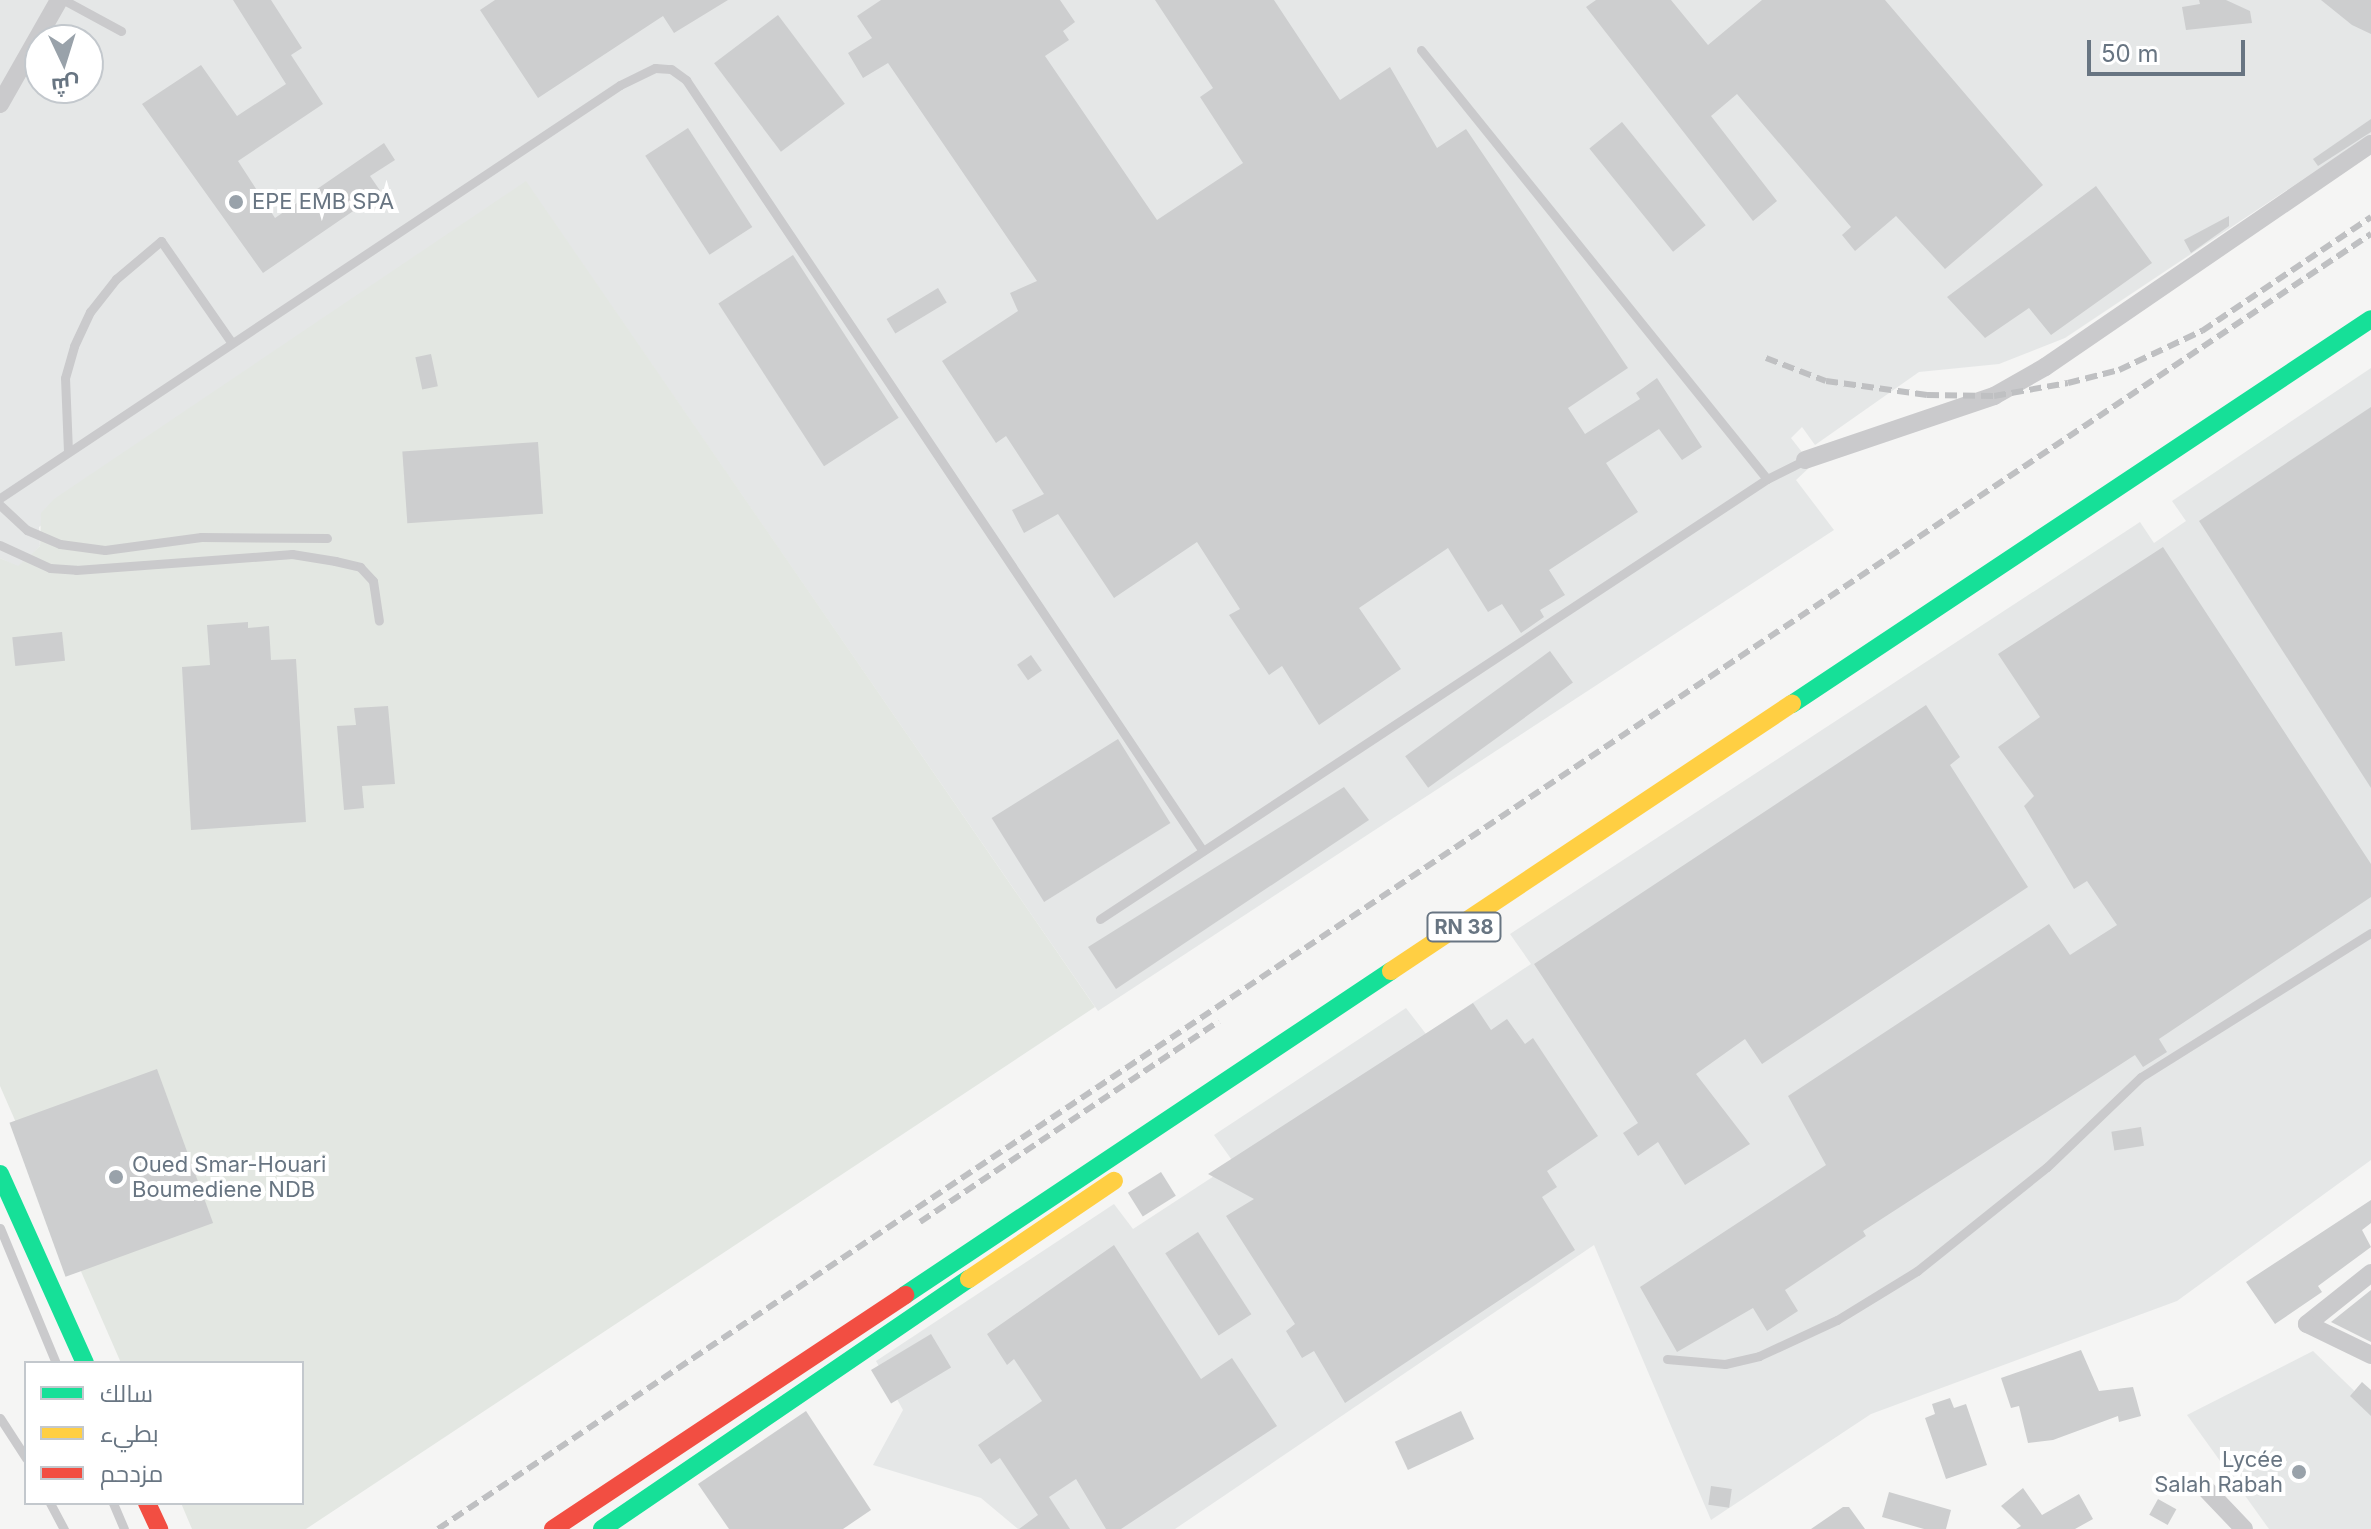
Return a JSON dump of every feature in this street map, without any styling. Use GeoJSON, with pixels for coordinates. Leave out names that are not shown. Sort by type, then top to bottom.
{"type":"FeatureCollection","features":[{"type":"Feature","properties":{"kind":"main road","name":"RN 38"},"geometry":{"type":"LineString","coordinates":[[553,1529],[2371,319]]}},
{"type":"Feature","properties":{"kind":"main road","name":"RN 38"},"geometry":{"type":"LineString","coordinates":[[1482,935],[2371,340]]}},
{"type":"Feature","properties":{"kind":"main road"},"geometry":{"type":"LineString","coordinates":[[602,1529],[1125,1173]]}},
{"type":"Feature","properties":{"kind":"main road"},"geometry":{"type":"LineString","coordinates":[[0,1174],[84,1361]]}},
{"type":"Feature","properties":{"kind":"main road"},"geometry":{"type":"LineString","coordinates":[[929,1279],[940,1297]]}},
{"type":"Feature","properties":{"kind":"main road"},"geometry":{"type":"LineString","coordinates":[[148,1505],[159,1529]]}},
{"type":"Feature","properties":{"kind":"street"},"geometry":{"type":"LineString","coordinates":[[0,104],[61,0]]}},
{"type":"Feature","properties":{"kind":"street"},"geometry":{"type":"LineString","coordinates":[[1805,460],[1994,396],[2045,367],[2371,144]]}},
{"type":"Feature","properties":{"kind":"street"},"geometry":{"type":"LineString","coordinates":[[2371,1273],[2307,1324],[2371,1355]]}},
{"type":"Feature","properties":{"kind":"street"},"geometry":{"type":"LineString","coordinates":[[2204,1487],[2244,1529]]}},
{"type":"Feature","properties":{"kind":"lane"},"geometry":{"type":"LineString","coordinates":[[61,0],[121,31]]}},
{"type":"Feature","properties":{"kind":"lane"},"geometry":{"type":"LineString","coordinates":[[1421,50],[1767,479]]}},
{"type":"Feature","properties":{"kind":"lane"},"geometry":{"type":"LineString","coordinates":[[0,498],[636,75],[671,69],[686,80],[1203,851]]}},
{"type":"Feature","properties":{"kind":"lane"},"geometry":{"type":"LineString","coordinates":[[68,452],[65,378],[74,346],[90,312],[116,279],[161,241],[232,343]]}},
{"type":"Feature","properties":{"kind":"lane"},"geometry":{"type":"LineString","coordinates":[[1100,919],[1767,479],[1805,460]]}},
{"type":"Feature","properties":{"kind":"lane"},"geometry":{"type":"LineString","coordinates":[[0,505],[27,530],[60,544],[105,550],[201,537],[327,538]]}},
{"type":"Feature","properties":{"kind":"lane"},"geometry":{"type":"LineString","coordinates":[[0,545],[50,568],[76,570],[292,554],[335,561],[360,567],[373,581],[379,621]]}},
{"type":"Feature","properties":{"kind":"lane"},"geometry":{"type":"LineString","coordinates":[[1667,1359],[1725,1364],[1759,1356],[1891,1288],[1985,1220],[2141,1077],[2371,933]]}},
{"type":"Feature","properties":{"kind":"lane"},"geometry":{"type":"LineString","coordinates":[[0,1228],[55,1361]]}},
{"type":"Feature","properties":{"kind":"lane"},"geometry":{"type":"LineString","coordinates":[[0,1418],[24,1455]]}},
{"type":"Feature","properties":{"kind":"lane"},"geometry":{"type":"LineString","coordinates":[[51,1505],[64,1529]]}},
{"type":"Feature","properties":{"kind":"lane"},"geometry":{"type":"LineString","coordinates":[[114,1505],[124,1529]]}},
{"type":"Feature","properties":{"kind":"shaded area"},"geometry":{"type":"Polygon","coordinates":[[[0,0],[2371,0],[2371,134],[2065,338],[1999,364],[1919,372],[1815,445],[1802,427],[1791,438],[1812,465],[1796,480],[1834,530],[1098,1011],[526,182],[39,527],[40,546],[18,567],[0,558],[0,0]]]}},
{"type":"Feature","properties":{"kind":"shaded area"},"geometry":{"type":"Polygon","coordinates":[[[526,181],[1095,1007],[306,1529],[192,1529],[182,1505],[304,1505],[304,1361],[120,1361],[0,1086],[0,558],[18,566],[40,546],[41,513],[54,499],[526,181]]]}},
{"type":"Feature","properties":{"kind":"shaded area"},"geometry":{"type":"Polygon","coordinates":[[[2371,368],[2371,1160],[2177,1301],[1871,1414],[1711,1520],[1594,1245],[1175,1529],[1018,1529],[981,1498],[873,1465],[903,1410],[876,1361],[1114,1204],[1133,1229],[1234,1163],[1214,1135],[1406,1008],[1426,1034],[1531,964],[1510,934],[2140,522],[2154,543],[2186,521],[2172,501],[2371,368]]]}},
{"type":"Feature","properties":{"kind":"shaded area","name":"Lycée Salah Rabah"},"geometry":{"type":"Polygon","coordinates":[[[2313,1351],[2371,1407],[2371,1529],[2269,1529],[2187,1415],[2313,1351]]]}},
{"type":"Feature","properties":{"kind":"building"},"geometry":{"type":"Polygon","coordinates":[[[233,0],[271,0],[302,48],[291,55],[323,104],[238,161],[275,218],[384,143],[395,160],[370,176],[381,192],[263,273],[142,104],[201,65],[237,116],[286,84],[233,0]]]}},
{"type":"Feature","properties":{"kind":"building"},"geometry":{"type":"Polygon","coordinates":[[[495,0],[728,0],[674,33],[663,16],[538,98],[480,10],[495,0]]]}},
{"type":"Feature","properties":{"kind":"building"},"geometry":{"type":"Polygon","coordinates":[[[881,0],[1060,0],[1075,22],[1063,31],[1069,40],[1045,56],[1157,220],[1243,163],[1200,97],[1213,88],[1155,0],[1274,0],[1340,100],[1390,67],[1437,148],[1466,129],[1628,368],[1568,408],[1585,434],[1640,399],[1636,393],[1657,378],[1702,447],[1682,460],[1659,429],[1606,463],[1638,512],[1549,570],[1565,595],[1540,610],[1544,617],[1521,633],[1502,604],[1488,612],[1448,548],[1359,608],[1401,669],[1319,725],[1282,666],[1269,675],[1229,615],[1240,609],[1197,542],[1114,598],[1058,514],[1024,533],[1012,510],[1044,494],[1006,436],[996,443],[942,361],[1018,311],[1010,293],[1037,281],[888,63],[863,78],[848,53],[872,38],[857,16],[881,0]]]}},
{"type":"Feature","properties":{"kind":"building"},"geometry":{"type":"Polygon","coordinates":[[[1596,0],[1671,0],[1708,45],[1762,0],[1885,0],[2043,185],[1945,269],[1896,216],[1855,251],[1842,235],[1851,227],[1737,94],[1711,116],[1777,201],[1753,221],[1586,7],[1596,0]]]}},
{"type":"Feature","properties":{"kind":"building"},"geometry":{"type":"Polygon","coordinates":[[[2199,0],[2226,0],[2250,11],[2252,23],[2186,30],[2182,7],[2200,4],[2199,0]]]}},
{"type":"Feature","properties":{"kind":"building"},"geometry":{"type":"Polygon","coordinates":[[[2321,0],[2371,0],[2371,34],[2352,25],[2321,0]]]}},
{"type":"Feature","properties":{"kind":"building"},"geometry":{"type":"Polygon","coordinates":[[[778,15],[845,104],[781,152],[714,63],[778,15]]]}},
{"type":"Feature","properties":{"kind":"building"},"geometry":{"type":"Polygon","coordinates":[[[2371,119],[2371,132],[2318,166],[2313,159],[2371,119]]]}},
{"type":"Feature","properties":{"kind":"building"},"geometry":{"type":"Polygon","coordinates":[[[1622,122],[1706,225],[1673,252],[1589,148],[1622,122]]]}},
{"type":"Feature","properties":{"kind":"building"},"geometry":{"type":"Polygon","coordinates":[[[688,128],[752,227],[709,255],[645,156],[688,128]]]}},
{"type":"Feature","properties":{"kind":"building"},"geometry":{"type":"Polygon","coordinates":[[[2096,186],[2152,263],[2051,335],[2029,308],[1985,338],[1947,297],[2096,186]]]}},
{"type":"Feature","properties":{"kind":"building"},"geometry":{"type":"Polygon","coordinates":[[[2229,216],[2229,226],[2191,253],[2184,240],[2229,216]]]}},
{"type":"Feature","properties":{"kind":"building"},"geometry":{"type":"Polygon","coordinates":[[[793,255],[899,418],[824,466],[718,303],[793,255]]]}},
{"type":"Feature","properties":{"kind":"building"},"geometry":{"type":"Polygon","coordinates":[[[938,288],[947,303],[895,333],[887,319],[938,288]]]}},
{"type":"Feature","properties":{"kind":"building"},"geometry":{"type":"Polygon","coordinates":[[[431,354],[438,386],[422,390],[415,357],[431,354]]]}},
{"type":"Feature","properties":{"kind":"building"},"geometry":{"type":"Polygon","coordinates":[[[2371,407],[2371,788],[2199,521],[2371,407]]]}},
{"type":"Feature","properties":{"kind":"building"},"geometry":{"type":"Polygon","coordinates":[[[538,442],[543,514],[407,523],[402,451],[538,442]]]}},
{"type":"Feature","properties":{"kind":"building"},"geometry":{"type":"Polygon","coordinates":[[[2163,547],[2371,864],[2371,897],[2159,1039],[2167,1052],[2143,1067],[2135,1055],[1863,1231],[1866,1236],[1785,1290],[1798,1311],[1767,1331],[1753,1308],[1677,1352],[1640,1287],[1826,1165],[1788,1096],[2049,924],[2070,955],[2117,925],[2087,881],[2074,889],[2024,806],[2034,796],[1998,747],[2040,717],[1998,654],[2163,547]]]}},
{"type":"Feature","properties":{"kind":"building"},"geometry":{"type":"Polygon","coordinates":[[[248,622],[248,628],[269,626],[271,660],[296,659],[306,822],[191,830],[182,667],[210,665],[207,625],[248,622]]]}},
{"type":"Feature","properties":{"kind":"building"},"geometry":{"type":"Polygon","coordinates":[[[62,632],[65,661],[15,666],[12,637],[62,632]]]}},
{"type":"Feature","properties":{"kind":"building"},"geometry":{"type":"Polygon","coordinates":[[[1550,651],[1573,683],[1428,788],[1405,756],[1550,651]]]}},
{"type":"Feature","properties":{"kind":"building"},"geometry":{"type":"Polygon","coordinates":[[[1031,655],[1042,671],[1028,680],[1017,665],[1031,655]]]}},
{"type":"Feature","properties":{"kind":"building"},"geometry":{"type":"Polygon","coordinates":[[[1926,705],[1960,757],[1950,765],[2028,887],[1762,1064],[1745,1039],[1696,1074],[1750,1144],[1685,1185],[1658,1142],[1638,1156],[1623,1133],[1638,1123],[1534,964],[1926,705]]]}},
{"type":"Feature","properties":{"kind":"building"},"geometry":{"type":"Polygon","coordinates":[[[388,706],[395,784],[362,786],[364,808],[344,810],[337,726],[356,725],[354,708],[388,706]]]}},
{"type":"Feature","properties":{"kind":"building"},"geometry":{"type":"Polygon","coordinates":[[[1118,739],[1170,823],[1044,902],[992,818],[1118,739]]]}},
{"type":"Feature","properties":{"kind":"building"},"geometry":{"type":"Polygon","coordinates":[[[1344,787],[1369,820],[1116,989],[1088,947],[1344,787]]]}},
{"type":"Feature","properties":{"kind":"building"},"geometry":{"type":"Polygon","coordinates":[[[1473,1003],[1491,1030],[1507,1019],[1525,1044],[1533,1038],[1598,1136],[1547,1171],[1557,1187],[1542,1197],[1575,1250],[1345,1403],[1314,1351],[1302,1358],[1286,1331],[1295,1324],[1226,1216],[1254,1199],[1208,1174],[1473,1003]]]}},
{"type":"Feature","properties":{"kind":"building","name":"Oued Smar-Houari Boumediene NDB"},"geometry":{"type":"Polygon","coordinates":[[[157,1069],[213,1223],[66,1277],[9,1123],[157,1069]]]}},
{"type":"Feature","properties":{"kind":"building"},"geometry":{"type":"Polygon","coordinates":[[[2141,1127],[2144,1146],[2114,1150],[2111,1132],[2141,1127]]]}},
{"type":"Feature","properties":{"kind":"building"},"geometry":{"type":"Polygon","coordinates":[[[1161,1172],[1176,1196],[1143,1216],[1128,1193],[1161,1172]]]}},
{"type":"Feature","properties":{"kind":"building"},"geometry":{"type":"Polygon","coordinates":[[[2371,1200],[2371,1223],[2362,1230],[2371,1247],[2318,1286],[2322,1292],[2275,1324],[2246,1282],[2371,1200]]]}},
{"type":"Feature","properties":{"kind":"building"},"geometry":{"type":"Polygon","coordinates":[[[1198,1232],[1251,1314],[1219,1335],[1165,1253],[1198,1232]]]}},
{"type":"Feature","properties":{"kind":"building"},"geometry":{"type":"Polygon","coordinates":[[[1114,1245],[1201,1379],[1232,1358],[1277,1426],[1121,1529],[1106,1529],[1076,1479],[1049,1497],[1070,1529],[1019,1529],[1038,1515],[1000,1458],[991,1464],[978,1445],[1042,1401],[1014,1359],[1007,1365],[987,1334],[1114,1245]]]}},
{"type":"Feature","properties":{"kind":"building"},"geometry":{"type":"Polygon","coordinates":[[[2371,1290],[2371,1342],[2331,1322],[2371,1290]]]}},
{"type":"Feature","properties":{"kind":"building"},"geometry":{"type":"Polygon","coordinates":[[[931,1334],[951,1367],[891,1403],[871,1370],[931,1334]]]}},
{"type":"Feature","properties":{"kind":"building"},"geometry":{"type":"Polygon","coordinates":[[[2081,1350],[2099,1391],[2133,1387],[2141,1416],[2119,1422],[2118,1416],[2053,1440],[2028,1443],[2019,1406],[2011,1408],[2001,1378],[2081,1350]]]}},
{"type":"Feature","properties":{"kind":"building"},"geometry":{"type":"Polygon","coordinates":[[[2362,1382],[2371,1390],[2371,1416],[2350,1396],[2362,1382]]]}},
{"type":"Feature","properties":{"kind":"building"},"geometry":{"type":"Polygon","coordinates":[[[1950,1398],[1954,1408],[1966,1404],[1987,1465],[1946,1479],[1925,1418],[1935,1414],[1932,1404],[1950,1398]]]}},
{"type":"Feature","properties":{"kind":"building"},"geometry":{"type":"Polygon","coordinates":[[[806,1411],[871,1510],[843,1529],[729,1529],[698,1484],[806,1411]]]}},
{"type":"Feature","properties":{"kind":"building"},"geometry":{"type":"Polygon","coordinates":[[[1461,1411],[1474,1439],[1408,1470],[1395,1442],[1461,1411]]]}},
{"type":"Feature","properties":{"kind":"building"},"geometry":{"type":"Polygon","coordinates":[[[1711,1486],[1732,1489],[1729,1508],[1708,1505],[1711,1486]]]}},
{"type":"Feature","properties":{"kind":"building"},"geometry":{"type":"Polygon","coordinates":[[[2023,1488],[2042,1515],[2079,1494],[2093,1519],[2075,1529],[2016,1529],[2021,1526],[2001,1506],[2023,1488]]]}},
{"type":"Feature","properties":{"kind":"building"},"geometry":{"type":"Polygon","coordinates":[[[1889,1492],[1951,1510],[1946,1529],[1924,1529],[1882,1517],[1889,1492]]]}},
{"type":"Feature","properties":{"kind":"building"},"geometry":{"type":"Polygon","coordinates":[[[2158,1499],[2176,1509],[2168,1525],[2149,1515],[2158,1499]]]}},
{"type":"Feature","properties":{"kind":"building"},"geometry":{"type":"Polygon","coordinates":[[[1843,1507],[1849,1507],[1865,1529],[1811,1529],[1843,1507]]]}},
{"type":"Feature","properties":{"kind":"railway"},"geometry":{"type":"LineString","coordinates":[[1766,358],[1826,381],[1927,395],[1994,396],[2068,383],[2119,370],[2202,331],[2371,217]]}},
{"type":"Feature","properties":{"kind":"railway"},"geometry":{"type":"LineString","coordinates":[[438,1529],[2371,234]]}},
{"type":"Feature","properties":{"kind":"railway"},"geometry":{"type":"LineString","coordinates":[[920,1222],[1219,1021]]}},
{"type":"Feature","properties":{"kind":"traffic: fast"},"geometry":{"type":"LineString","coordinates":[[1792,704],[2371,319]]}},
{"type":"Feature","properties":{"kind":"traffic: fast"},"geometry":{"type":"LineString","coordinates":[[905,1295],[1391,971]]}},
{"type":"Feature","properties":{"kind":"traffic: fast"},"geometry":{"type":"LineString","coordinates":[[0,1174],[84,1361]]}},
{"type":"Feature","properties":{"kind":"traffic: fast"},"geometry":{"type":"LineString","coordinates":[[602,1529],[969,1279]]}},
{"type":"Feature","properties":{"kind":"traffic: slow"},"geometry":{"type":"LineString","coordinates":[[1391,971],[1792,704]]}},
{"type":"Feature","properties":{"kind":"traffic: slow"},"geometry":{"type":"LineString","coordinates":[[969,1279],[1114,1181]]}},
{"type":"Feature","properties":{"kind":"traffic: jam"},"geometry":{"type":"LineString","coordinates":[[553,1529],[905,1295]]}},
{"type":"Feature","properties":{"kind":"traffic: jam"},"geometry":{"type":"LineString","coordinates":[[148,1505],[159,1529]]}},
{"type":"Feature","properties":{"kind":"place","name":"EPE EMB SPA"},"geometry":{"type":"Point","coordinates":[236,202]}},
{"type":"Feature","properties":{"kind":"place","name":"Oued Smar-Houari Boumediene NDB"},"geometry":{"type":"Point","coordinates":[116,1177]}},
{"type":"Feature","properties":{"kind":"place","name":"Lycée Salah Rabah"},"geometry":{"type":"Point","coordinates":[2299,1472]}}]}
